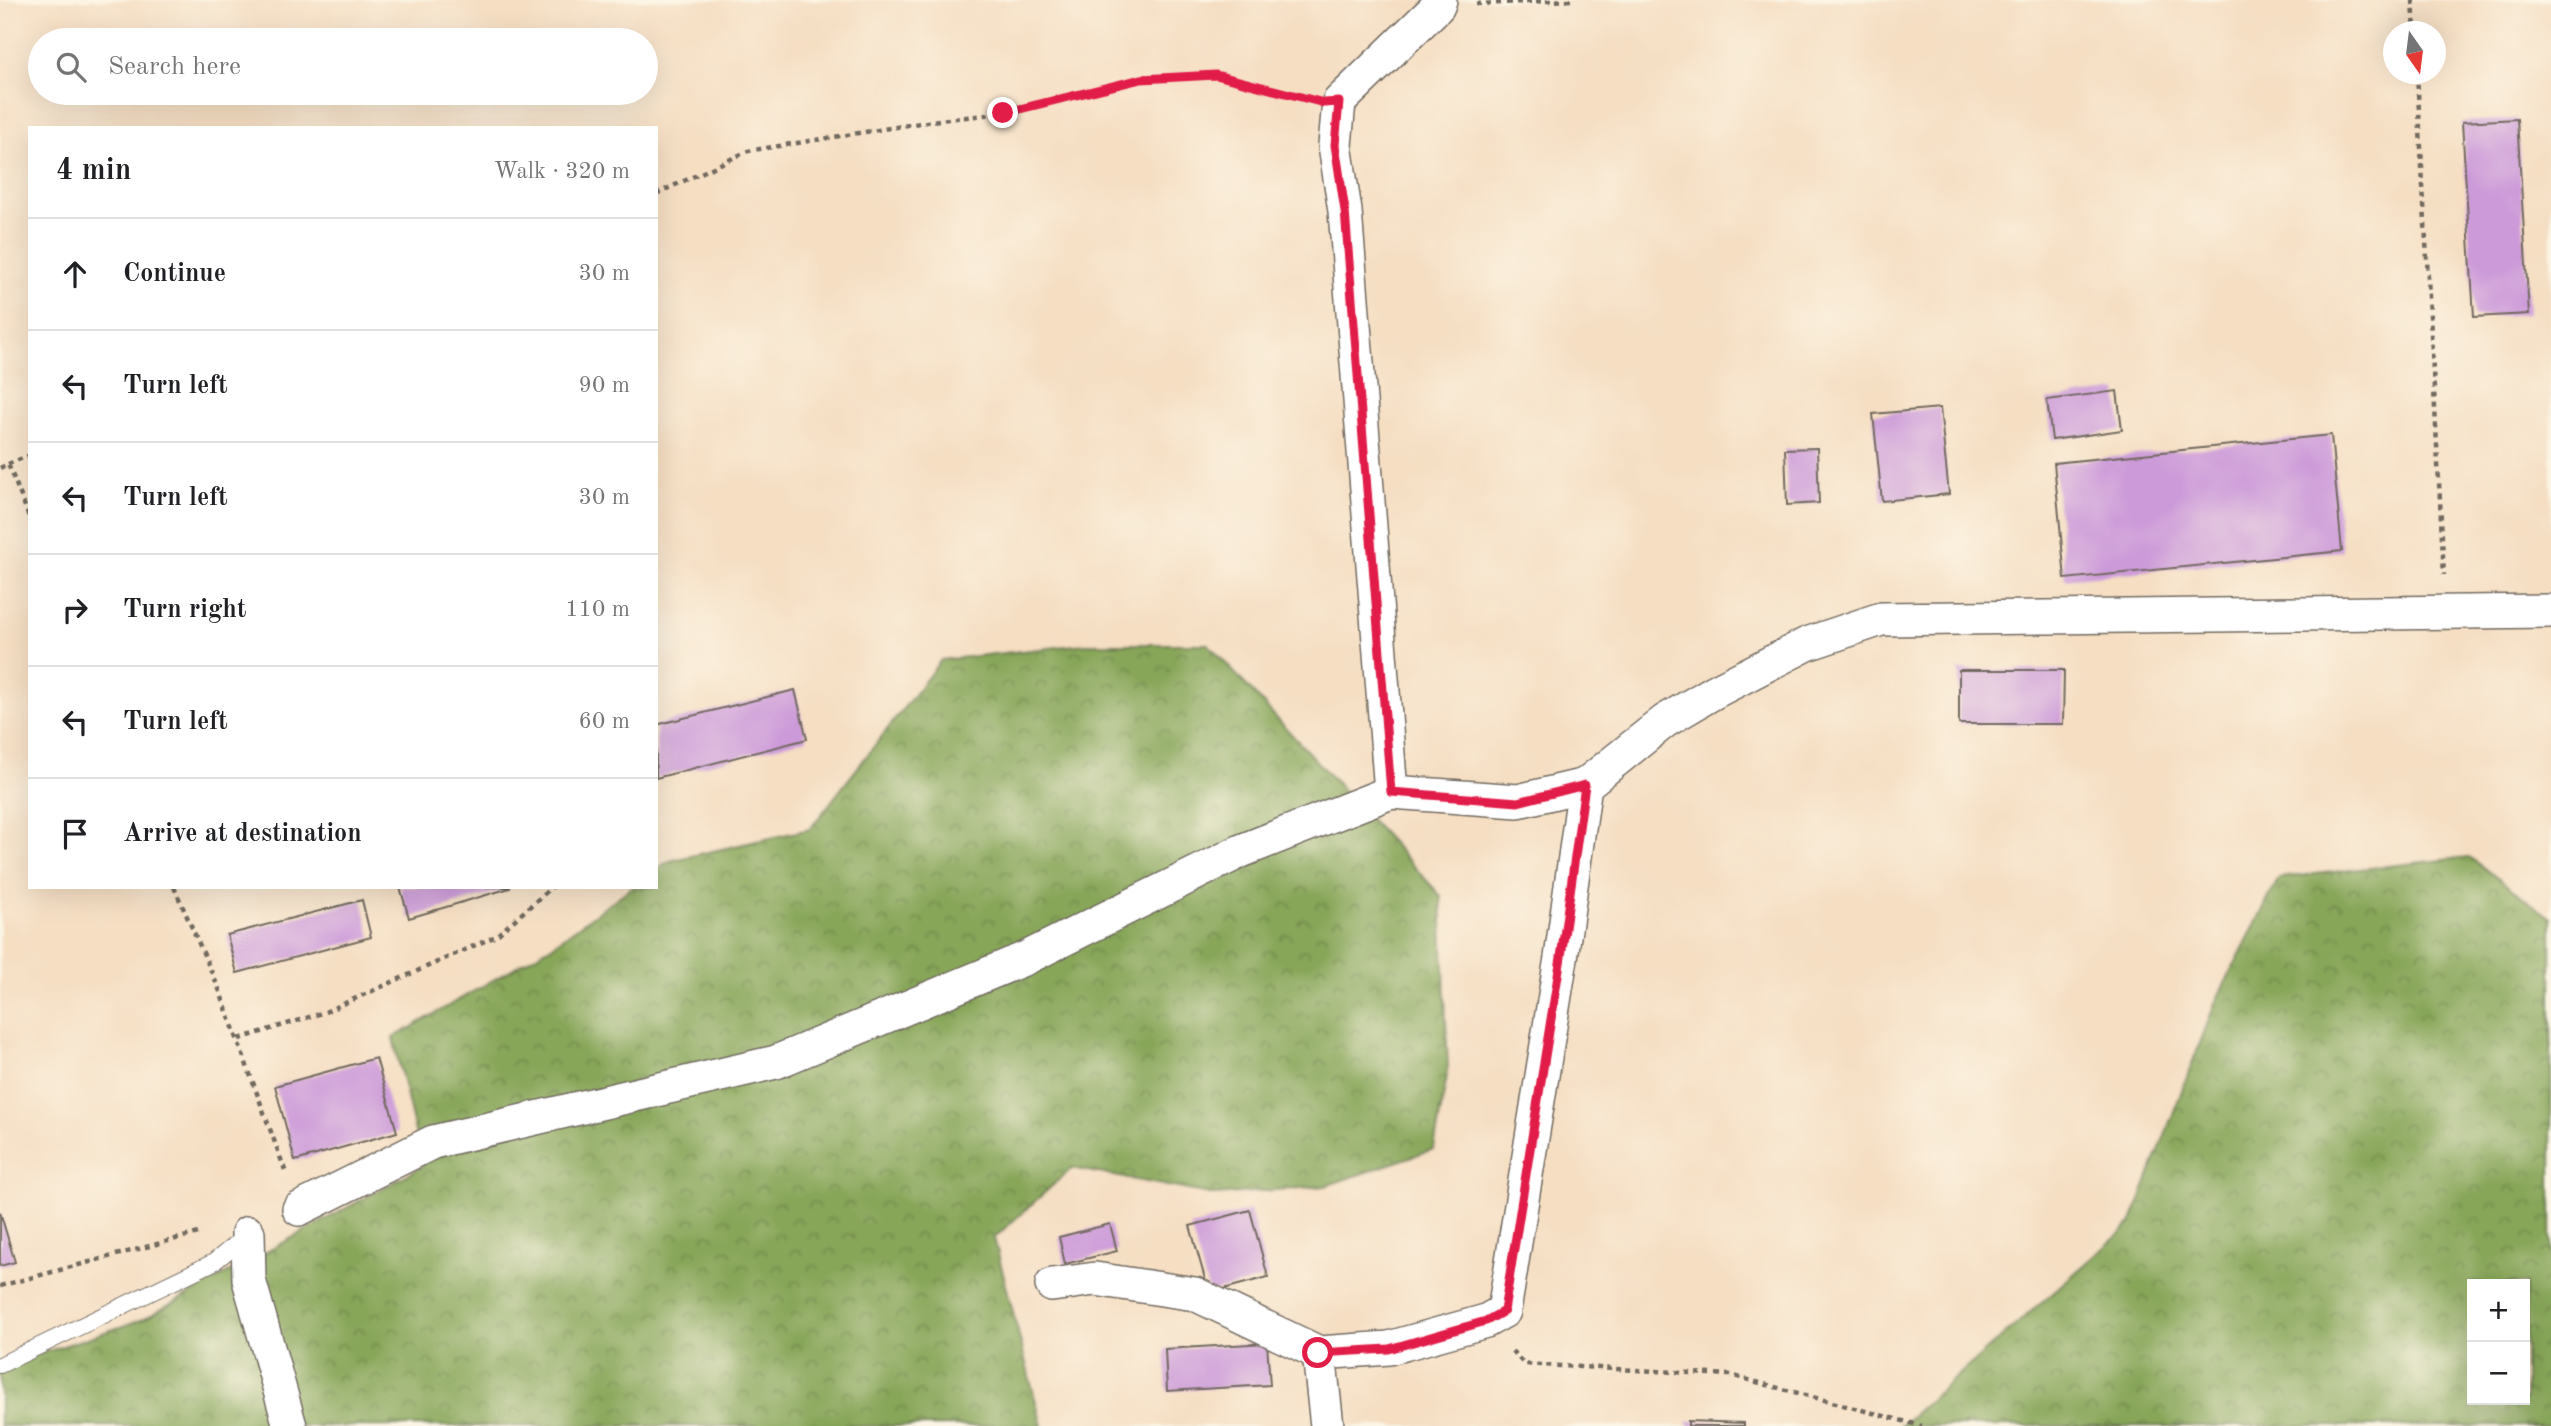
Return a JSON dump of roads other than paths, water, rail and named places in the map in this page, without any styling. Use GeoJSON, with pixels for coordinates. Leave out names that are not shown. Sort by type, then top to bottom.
{"type":"FeatureCollection","features":[{"type":"Feature","properties":{"kind":"street"},"geometry":{"type":"LineString","coordinates":[[1391,792],[1345,211],[1335,145],[1339,102],[1438,3]]}},
{"type":"Feature","properties":{"kind":"street"},"geometry":{"type":"LineString","coordinates":[[299,1209],[433,1142],[776,1062],[1026,958],[1241,851],[1391,792],[1518,802],[1585,785],[1665,721],[1714,692],[1808,644],[1881,619],[2551,611]]}},
{"type":"Feature","properties":{"kind":"street"},"geometry":{"type":"LineString","coordinates":[[1052,1285],[1095,1279],[1195,1294],[1318,1353],[1389,1349],[1486,1321],[1504,1311],[1561,957],[1585,785]]}},
{"type":"Feature","properties":{"kind":"street"},"geometry":{"type":"LineString","coordinates":[[248,1233],[249,1280],[290,1426]]}},
{"type":"Feature","properties":{"kind":"street"},"geometry":{"type":"LineString","coordinates":[[1318,1353],[1327,1426]]}},
{"type":"Feature","properties":{"kind":"lane"},"geometry":{"type":"LineString","coordinates":[[0,1365],[214,1262],[248,1233]]}}]}
